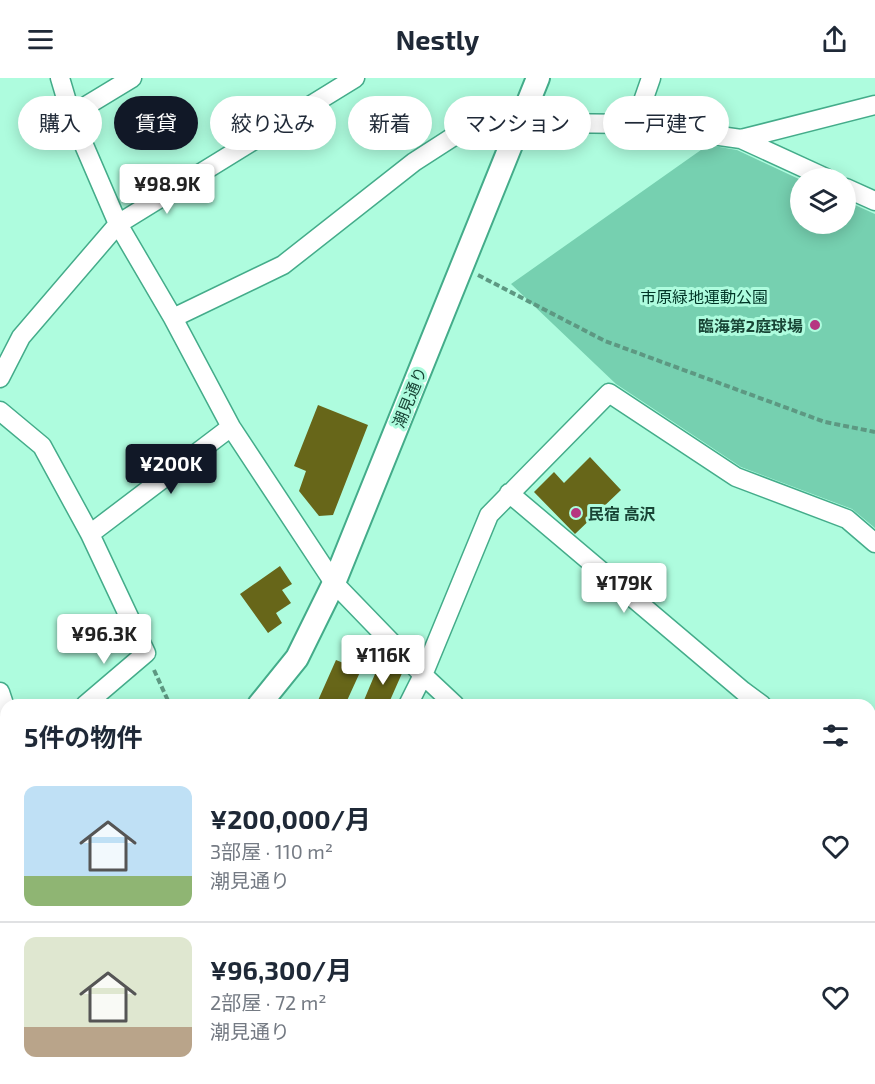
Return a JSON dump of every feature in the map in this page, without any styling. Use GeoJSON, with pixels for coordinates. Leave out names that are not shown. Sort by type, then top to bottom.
{"type":"FeatureCollection","features":[{"type":"Feature","properties":{"kind":"street"},"geometry":{"type":"LineString","coordinates":[[60,78],[65,96]]}},
{"type":"Feature","properties":{"kind":"street"},"geometry":{"type":"LineString","coordinates":[[102,96],[132,78]]}},
{"type":"Feature","properties":{"kind":"street"},"geometry":{"type":"LineString","coordinates":[[0,378],[21,338],[118,224],[355,78]]}},
{"type":"Feature","properties":{"kind":"street","name":"潮見通り"},"geometry":{"type":"LineString","coordinates":[[530,96],[538,78]]}},
{"type":"Feature","properties":{"kind":"street"},"geometry":{"type":"LineString","coordinates":[[645,96],[651,78]]}},
{"type":"Feature","properties":{"kind":"street"},"geometry":{"type":"LineString","coordinates":[[741,139],[875,105]]}},
{"type":"Feature","properties":{"kind":"street"},"geometry":{"type":"LineString","coordinates":[[729,137],[741,139],[804,168]]}},
{"type":"Feature","properties":{"kind":"street"},"geometry":{"type":"LineString","coordinates":[[173,318],[283,265],[414,162],[444,143]]}},
{"type":"Feature","properties":{"kind":"street"},"geometry":{"type":"LineString","coordinates":[[85,150],[118,224],[173,318],[231,427],[334,583],[449,699]]}},
{"type":"Feature","properties":{"kind":"street","name":"潮見通り"},"geometry":{"type":"LineString","coordinates":[[264,699],[297,658],[334,583],[508,150]]}},
{"type":"Feature","properties":{"kind":"street"},"geometry":{"type":"LineString","coordinates":[[856,192],[875,201]]}},
{"type":"Feature","properties":{"kind":"street"},"geometry":{"type":"LineString","coordinates":[[411,699],[489,515],[609,393],[736,477],[847,519],[875,543]]}},
{"type":"Feature","properties":{"kind":"street"},"geometry":{"type":"LineString","coordinates":[[0,411],[42,446],[90,534],[146,653],[92,699]]}},
{"type":"Feature","properties":{"kind":"street"},"geometry":{"type":"LineString","coordinates":[[90,534],[231,427]]}},
{"type":"Feature","properties":{"kind":"street"},"geometry":{"type":"LineString","coordinates":[[509,493],[738,698]]}},
{"type":"Feature","properties":{"kind":"path"},"geometry":{"type":"LineString","coordinates":[[462,266],[604,341],[825,422],[875,432]]}},
{"type":"Feature","properties":{"kind":"path"},"geometry":{"type":"LineString","coordinates":[[146,653],[167,699]]}},
{"type":"Feature","properties":{"kind":"green space","name":"市原緑地運動公園"},"geometry":{"type":"Polygon","coordinates":[[[701,150],[737,150],[790,175],[790,234],[856,234],[856,205],[875,214],[875,528],[852,509],[741,467],[616,384],[511,284],[701,150]]]}},
{"type":"Feature","properties":{"kind":"building"},"geometry":{"type":"Polygon","coordinates":[[[318,405],[368,425],[333,515],[319,516],[299,491],[306,471],[294,466],[318,405]]]}},
{"type":"Feature","properties":{"kind":"building","name":"民宿 高沢"},"geometry":{"type":"Polygon","coordinates":[[[590,457],[621,490],[575,534],[534,492],[554,472],[564,483],[590,457]]]}},
{"type":"Feature","properties":{"kind":"building"},"geometry":{"type":"Polygon","coordinates":[[[280,566],[292,584],[282,590],[291,603],[276,613],[282,623],[268,633],[240,594],[280,566]]]}},
{"type":"Feature","properties":{"kind":"building"},"geometry":{"type":"Polygon","coordinates":[[[336,660],[361,670],[348,699],[319,699],[336,660]]]}},
{"type":"Feature","properties":{"kind":"building"},"geometry":{"type":"Polygon","coordinates":[[[380,662],[403,671],[391,699],[365,699],[380,662]]]}},
{"type":"Feature","properties":{"kind":"place","name":"臨海第2庭球場"},"geometry":{"type":"Point","coordinates":[815,325]}},
{"type":"Feature","properties":{"kind":"place","name":"民宿 高沢"},"geometry":{"type":"Point","coordinates":[576,513]}}]}
